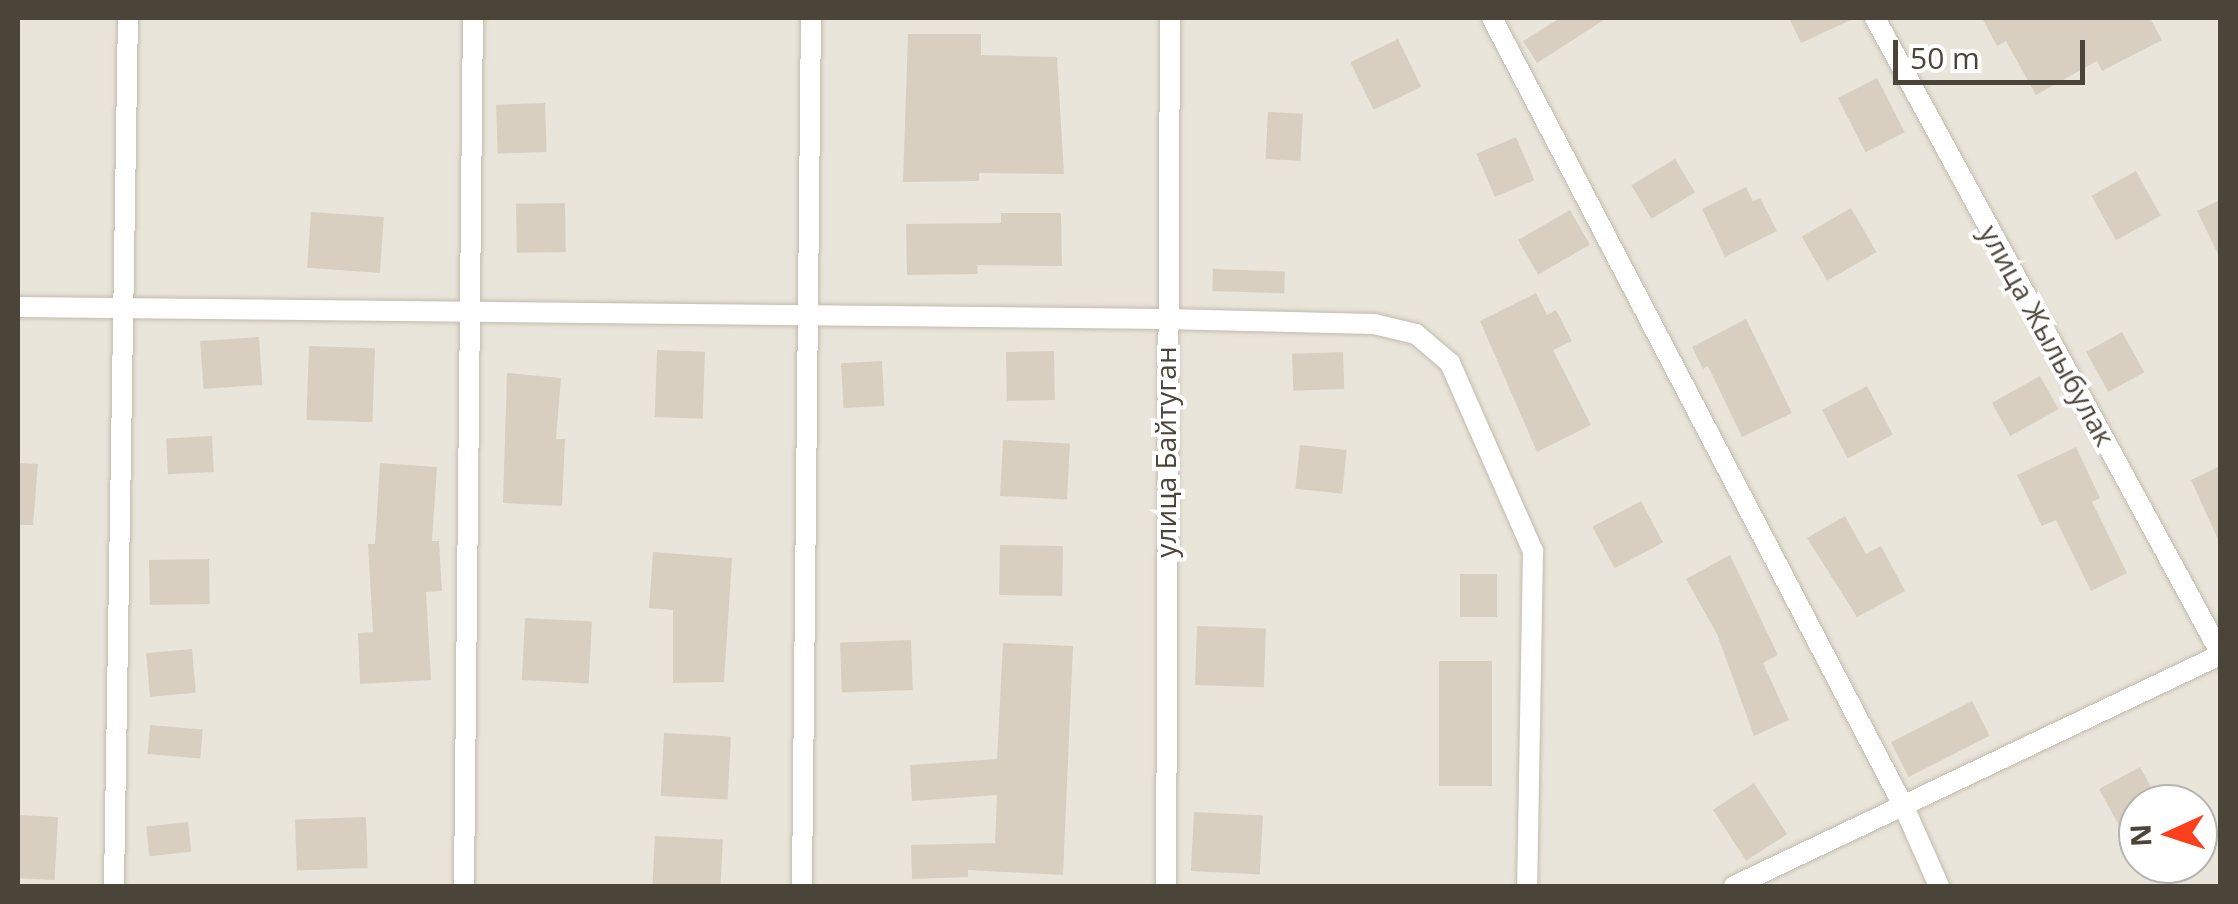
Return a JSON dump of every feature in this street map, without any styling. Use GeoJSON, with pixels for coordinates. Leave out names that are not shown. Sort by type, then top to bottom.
{"type":"FeatureCollection","features":[{"type":"Feature","properties":{"kind":"street"},"geometry":{"type":"LineString","coordinates":[[114,886],[127,308],[128,18]]}},
{"type":"Feature","properties":{"kind":"street"},"geometry":{"type":"LineString","coordinates":[[464,886],[472,18]]}},
{"type":"Feature","properties":{"kind":"street"},"geometry":{"type":"LineString","coordinates":[[802,886],[812,318],[811,18]]}},
{"type":"Feature","properties":{"kind":"street","name":"улица Байтуган"},"geometry":{"type":"LineString","coordinates":[[1166,886],[1164,319],[1170,18]]}},
{"type":"Feature","properties":{"kind":"street"},"geometry":{"type":"LineString","coordinates":[[1492,18],[1904,807],[1939,886]]}},
{"type":"Feature","properties":{"kind":"street","name":"улица Жылыбулак"},"geometry":{"type":"LineString","coordinates":[[1875,18],[2220,653]]}},
{"type":"Feature","properties":{"kind":"street"},"geometry":{"type":"LineString","coordinates":[[18,307],[1164,319],[1394,326],[1435,345],[1450,364],[1533,551],[1527,886]]}},
{"type":"Feature","properties":{"kind":"street"},"geometry":{"type":"LineString","coordinates":[[1738,886],[2220,653]]}},
{"type":"Feature","properties":{"kind":"shaded area"},"geometry":{"type":"Polygon","coordinates":[[[18,18],[2220,18],[2220,886],[18,886],[18,18]]]}},
{"type":"Feature","properties":{"kind":"building"},"geometry":{"type":"Polygon","coordinates":[[[1560,18],[1607,18],[1537,63],[1523,41],[1560,18]]]}},
{"type":"Feature","properties":{"kind":"building"},"geometry":{"type":"Polygon","coordinates":[[[1789,18],[1855,18],[1801,43],[1789,18]]]}},
{"type":"Feature","properties":{"kind":"building"},"geometry":{"type":"Polygon","coordinates":[[[1982,18],[2150,18],[2162,40],[2102,71],[2097,61],[2036,95],[2006,41],[1997,46],[1982,18]]]}},
{"type":"Feature","properties":{"kind":"building"},"geometry":{"type":"Polygon","coordinates":[[[908,34],[981,34],[981,55],[1057,57],[1064,174],[979,173],[979,181],[903,182],[908,34]]]}},
{"type":"Feature","properties":{"kind":"building"},"geometry":{"type":"Polygon","coordinates":[[[1398,39],[1421,87],[1374,110],[1350,62],[1398,39]]]}},
{"type":"Feature","properties":{"kind":"building"},"geometry":{"type":"Polygon","coordinates":[[[1877,78],[1905,132],[1865,152],[1838,98],[1877,78]]]}},
{"type":"Feature","properties":{"kind":"building"},"geometry":{"type":"Polygon","coordinates":[[[545,103],[547,152],[498,154],[496,105],[545,103]]]}},
{"type":"Feature","properties":{"kind":"building"},"geometry":{"type":"Polygon","coordinates":[[[1268,112],[1303,114],[1300,161],[1266,159],[1268,112]]]}},
{"type":"Feature","properties":{"kind":"building"},"geometry":{"type":"Polygon","coordinates":[[[1516,137],[1534,180],[1495,197],[1476,154],[1516,137]]]}},
{"type":"Feature","properties":{"kind":"building"},"geometry":{"type":"Polygon","coordinates":[[[1675,159],[1695,192],[1651,219],[1631,185],[1675,159]]]}},
{"type":"Feature","properties":{"kind":"building"},"geometry":{"type":"Polygon","coordinates":[[[2136,171],[2161,216],[2116,240],[2091,196],[2136,171]]]}},
{"type":"Feature","properties":{"kind":"building"},"geometry":{"type":"Polygon","coordinates":[[[1746,187],[1753,201],[1760,198],[1777,231],[1725,257],[1702,209],[1746,187]]]}},
{"type":"Feature","properties":{"kind":"building"},"geometry":{"type":"Polygon","coordinates":[[[2220,200],[2220,258],[2197,211],[2220,200]]]}},
{"type":"Feature","properties":{"kind":"building"},"geometry":{"type":"Polygon","coordinates":[[[565,203],[566,252],[517,253],[516,204],[565,203]]]}},
{"type":"Feature","properties":{"kind":"building"},"geometry":{"type":"Polygon","coordinates":[[[1851,208],[1876,252],[1827,281],[1802,236],[1851,208]]]}},
{"type":"Feature","properties":{"kind":"building"},"geometry":{"type":"Polygon","coordinates":[[[1570,210],[1590,245],[1538,275],[1518,240],[1570,210]]]}},
{"type":"Feature","properties":{"kind":"building"},"geometry":{"type":"Polygon","coordinates":[[[311,212],[384,217],[380,273],[307,268],[311,212]]]}},
{"type":"Feature","properties":{"kind":"building"},"geometry":{"type":"Polygon","coordinates":[[[1001,213],[1061,213],[1062,266],[977,265],[978,274],[907,275],[906,224],[1001,223],[1001,213]]]}},
{"type":"Feature","properties":{"kind":"building"},"geometry":{"type":"Polygon","coordinates":[[[1213,269],[1285,272],[1284,293],[1212,291],[1213,269]]]}},
{"type":"Feature","properties":{"kind":"building"},"geometry":{"type":"Polygon","coordinates":[[[1536,293],[1547,315],[1556,310],[1572,341],[1553,350],[1591,425],[1537,452],[1480,321],[1536,293]]]}},
{"type":"Feature","properties":{"kind":"building"},"geometry":{"type":"Polygon","coordinates":[[[1746,319],[1792,413],[1742,437],[1708,366],[1703,369],[1692,347],[1746,319]]]}},
{"type":"Feature","properties":{"kind":"building"},"geometry":{"type":"Polygon","coordinates":[[[2122,332],[2144,372],[2108,392],[2086,352],[2122,332]]]}},
{"type":"Feature","properties":{"kind":"building"},"geometry":{"type":"Polygon","coordinates":[[[259,337],[262,385],[203,389],[200,341],[259,337]]]}},
{"type":"Feature","properties":{"kind":"building"},"geometry":{"type":"Polygon","coordinates":[[[309,346],[375,348],[372,422],[306,420],[309,346]]]}},
{"type":"Feature","properties":{"kind":"building"},"geometry":{"type":"Polygon","coordinates":[[[657,350],[705,352],[703,419],[655,417],[657,350]]]}},
{"type":"Feature","properties":{"kind":"building"},"geometry":{"type":"Polygon","coordinates":[[[1054,351],[1055,400],[1007,401],[1006,352],[1054,351]]]}},
{"type":"Feature","properties":{"kind":"building"},"geometry":{"type":"Polygon","coordinates":[[[1343,352],[1344,389],[1293,391],[1292,354],[1343,352]]]}},
{"type":"Feature","properties":{"kind":"building"},"geometry":{"type":"Polygon","coordinates":[[[882,361],[884,406],[843,408],[841,363],[882,361]]]}},
{"type":"Feature","properties":{"kind":"building"},"geometry":{"type":"Polygon","coordinates":[[[507,373],[561,378],[556,439],[565,439],[562,506],[503,503],[507,373]]]}},
{"type":"Feature","properties":{"kind":"building"},"geometry":{"type":"Polygon","coordinates":[[[2040,376],[2058,409],[2010,436],[1992,403],[2040,376]]]}},
{"type":"Feature","properties":{"kind":"building"},"geometry":{"type":"Polygon","coordinates":[[[1867,386],[1893,435],[1848,459],[1822,410],[1867,386]]]}},
{"type":"Feature","properties":{"kind":"building"},"geometry":{"type":"Polygon","coordinates":[[[212,436],[214,472],[168,474],[166,438],[212,436]]]}},
{"type":"Feature","properties":{"kind":"building"},"geometry":{"type":"Polygon","coordinates":[[[1003,440],[1070,444],[1067,499],[1000,496],[1003,440]]]}},
{"type":"Feature","properties":{"kind":"building"},"geometry":{"type":"Polygon","coordinates":[[[1300,445],[1347,450],[1342,494],[1295,489],[1300,445]]]}},
{"type":"Feature","properties":{"kind":"building"},"geometry":{"type":"Polygon","coordinates":[[[2076,447],[2100,498],[2092,502],[2127,573],[2091,591],[2056,520],[2042,526],[2017,475],[2076,447]]]}},
{"type":"Feature","properties":{"kind":"building"},"geometry":{"type":"Polygon","coordinates":[[[18,463],[38,464],[33,525],[18,525],[18,463]]]}},
{"type":"Feature","properties":{"kind":"building"},"geometry":{"type":"Polygon","coordinates":[[[380,463],[437,467],[432,541],[439,541],[442,591],[426,592],[431,680],[360,684],[358,633],[373,632],[368,544],[375,544],[380,463]]]}},
{"type":"Feature","properties":{"kind":"building"},"geometry":{"type":"Polygon","coordinates":[[[2220,466],[2220,544],[2191,480],[2220,466]]]}},
{"type":"Feature","properties":{"kind":"building"},"geometry":{"type":"Polygon","coordinates":[[[1641,501],[1663,542],[1615,568],[1592,527],[1641,501]]]}},
{"type":"Feature","properties":{"kind":"building"},"geometry":{"type":"Polygon","coordinates":[[[1845,516],[1866,554],[1881,546],[1905,591],[1857,617],[1807,538],[1845,516]]]}},
{"type":"Feature","properties":{"kind":"building"},"geometry":{"type":"Polygon","coordinates":[[[1000,545],[1063,546],[1062,596],[999,595],[1000,545]]]}},
{"type":"Feature","properties":{"kind":"building"},"geometry":{"type":"Polygon","coordinates":[[[653,552],[732,558],[724,682],[673,683],[673,610],[649,608],[653,552]]]}},
{"type":"Feature","properties":{"kind":"building"},"geometry":{"type":"Polygon","coordinates":[[[1730,555],[1778,655],[1763,663],[1789,720],[1754,736],[1717,634],[1686,579],[1730,555]]]}},
{"type":"Feature","properties":{"kind":"building"},"geometry":{"type":"Polygon","coordinates":[[[209,559],[210,604],[150,605],[149,560],[209,559]]]}},
{"type":"Feature","properties":{"kind":"building"},"geometry":{"type":"Polygon","coordinates":[[[1460,574],[1497,574],[1497,617],[1460,617],[1460,574]]]}},
{"type":"Feature","properties":{"kind":"building"},"geometry":{"type":"Polygon","coordinates":[[[525,618],[592,622],[589,683],[522,680],[525,618]]]}},
{"type":"Feature","properties":{"kind":"building"},"geometry":{"type":"Polygon","coordinates":[[[1197,626],[1266,628],[1264,687],[1195,685],[1197,626]]]}},
{"type":"Feature","properties":{"kind":"building"},"geometry":{"type":"Polygon","coordinates":[[[911,640],[913,690],[842,692],[840,642],[911,640]]]}},
{"type":"Feature","properties":{"kind":"building"},"geometry":{"type":"Polygon","coordinates":[[[1003,643],[1073,646],[1063,875],[968,870],[968,877],[912,879],[911,845],[995,843],[997,795],[912,801],[910,765],[997,759],[1003,643]]]}},
{"type":"Feature","properties":{"kind":"building"},"geometry":{"type":"Polygon","coordinates":[[[192,649],[196,693],[150,697],[146,653],[192,649]]]}},
{"type":"Feature","properties":{"kind":"building"},"geometry":{"type":"Polygon","coordinates":[[[1439,661],[1492,661],[1492,786],[1439,786],[1439,661]]]}},
{"type":"Feature","properties":{"kind":"building"},"geometry":{"type":"Polygon","coordinates":[[[1972,701],[1990,736],[1909,777],[1891,742],[1972,701]]]}},
{"type":"Feature","properties":{"kind":"building"},"geometry":{"type":"Polygon","coordinates":[[[150,725],[203,730],[200,759],[147,754],[150,725]]]}},
{"type":"Feature","properties":{"kind":"building"},"geometry":{"type":"Polygon","coordinates":[[[664,733],[731,737],[728,799],[661,796],[664,733]]]}},
{"type":"Feature","properties":{"kind":"building"},"geometry":{"type":"Polygon","coordinates":[[[2140,767],[2149,784],[2118,784],[2118,824],[2099,789],[2140,767]]]}},
{"type":"Feature","properties":{"kind":"building"},"geometry":{"type":"Polygon","coordinates":[[[1754,783],[1787,834],[1746,861],[1713,810],[1754,783]]]}},
{"type":"Feature","properties":{"kind":"building"},"geometry":{"type":"Polygon","coordinates":[[[1194,812],[1263,816],[1260,875],[1191,871],[1194,812]]]}},
{"type":"Feature","properties":{"kind":"building"},"geometry":{"type":"Polygon","coordinates":[[[18,815],[58,817],[55,880],[18,878],[18,815]]]}},
{"type":"Feature","properties":{"kind":"building"},"geometry":{"type":"Polygon","coordinates":[[[366,817],[368,868],[297,870],[295,819],[366,817]]]}},
{"type":"Feature","properties":{"kind":"building"},"geometry":{"type":"Polygon","coordinates":[[[188,822],[191,852],[149,856],[146,826],[188,822]]]}},
{"type":"Feature","properties":{"kind":"building"},"geometry":{"type":"Polygon","coordinates":[[[655,836],[723,840],[720,886],[652,886],[655,836]]]}}]}
